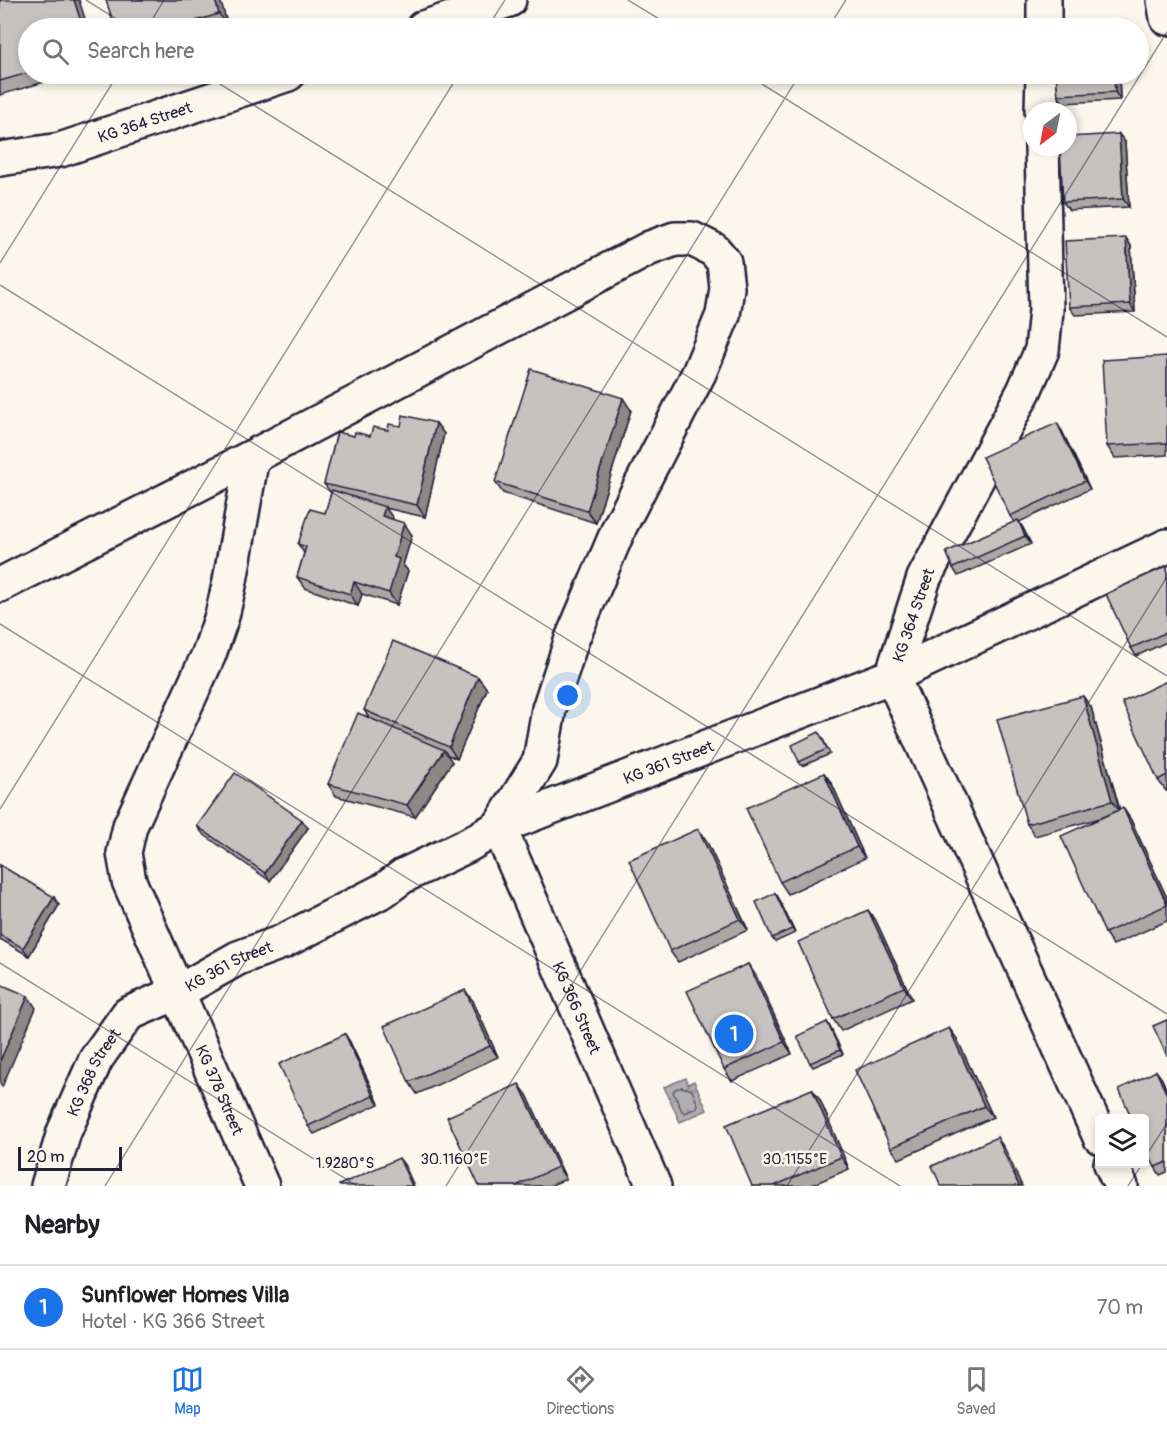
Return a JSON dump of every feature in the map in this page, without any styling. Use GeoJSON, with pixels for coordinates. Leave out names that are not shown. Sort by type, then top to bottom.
{"type":"FeatureCollection","features":[{"type":"Feature","properties":{"kind":"street"},"geometry":{"type":"LineString","coordinates":[[454,18],[509,0]]}},
{"type":"Feature","properties":{"kind":"street"},"geometry":{"type":"LineString","coordinates":[[1044,0],[1044,18]]}},
{"type":"Feature","properties":{"kind":"street"},"geometry":{"type":"LineString","coordinates":[[1164,0],[1167,18]]}},
{"type":"Feature","properties":{"kind":"street","name":"KG 364 Street"},"geometry":{"type":"LineString","coordinates":[[0,159],[60,150],[258,84]]}},
{"type":"Feature","properties":{"kind":"street"},"geometry":{"type":"LineString","coordinates":[[1042,102],[1043,84]]}},
{"type":"Feature","properties":{"kind":"street","name":"KG 364 Street"},"geometry":{"type":"LineString","coordinates":[[1042,156],[1046,310],[1042,350],[1024,391],[924,578],[892,676],[1095,1126]]}},
{"type":"Feature","properties":{"kind":"street"},"geometry":{"type":"LineString","coordinates":[[0,585],[252,457],[650,248],[675,239],[692,239],[714,250],[724,262],[727,288],[723,315],[699,373],[620,526],[572,639],[549,709],[540,761],[499,827]]}},
{"type":"Feature","properties":{"kind":"street","name":"KG 378 Street"},"geometry":{"type":"LineString","coordinates":[[252,457],[222,616],[209,654],[130,826],[124,853],[129,880],[262,1186]]}},
{"type":"Feature","properties":{"kind":"street","name":"KG 361 Street"},"geometry":{"type":"LineString","coordinates":[[178,992],[238,958],[282,942],[384,890],[403,876],[468,845],[499,827],[892,676],[1167,546]]}},
{"type":"Feature","properties":{"kind":"street","name":"KG 366 Street"},"geometry":{"type":"LineString","coordinates":[[499,827],[654,1186]]}},
{"type":"Feature","properties":{"kind":"street","name":"KG 368 Street"},"geometry":{"type":"LineString","coordinates":[[48,1186],[64,1132],[96,1059],[128,1014],[178,992]]}},
{"type":"Feature","properties":{"kind":"street"},"geometry":{"type":"LineString","coordinates":[[1113,1168],[1121,1186]]}},
{"type":"Feature","properties":{"kind":"water"},"geometry":{"type":"Polygon","coordinates":[[[686,1078],[688,1084],[694,1081],[707,1110],[680,1122],[664,1087],[686,1078]]]}},
{"type":"Feature","properties":{"kind":"building"},"geometry":{"type":"Polygon","coordinates":[[[0,0],[74,0],[80,18],[18,18],[18,76],[0,81],[0,0]]]}},
{"type":"Feature","properties":{"kind":"building"},"geometry":{"type":"Polygon","coordinates":[[[106,0],[215,0],[219,14],[205,18],[112,18],[106,0]]]}},
{"type":"Feature","properties":{"kind":"building"},"geometry":{"type":"Polygon","coordinates":[[[1057,84],[1115,84],[1115,92],[1058,95],[1057,84]]]}},
{"type":"Feature","properties":{"kind":"building"},"geometry":{"type":"Polygon","coordinates":[[[1119,134],[1123,199],[1063,202],[1060,156],[1077,156],[1077,136],[1119,134]]]}},
{"type":"Feature","properties":{"kind":"building"},"geometry":{"type":"Polygon","coordinates":[[[1126,238],[1130,304],[1069,307],[1065,241],[1126,238]]]}},
{"type":"Feature","properties":{"kind":"building"},"geometry":{"type":"Polygon","coordinates":[[[1167,356],[1167,443],[1107,446],[1102,360],[1167,356]]]}},
{"type":"Feature","properties":{"kind":"building"},"geometry":{"type":"Polygon","coordinates":[[[531,369],[623,398],[587,511],[495,482],[531,369]]]}},
{"type":"Feature","properties":{"kind":"building"},"geometry":{"type":"Polygon","coordinates":[[[403,415],[436,423],[417,505],[324,484],[337,432],[354,436],[355,432],[370,436],[373,427],[388,430],[389,424],[401,426],[403,415]]]}},
{"type":"Feature","properties":{"kind":"building"},"geometry":{"type":"Polygon","coordinates":[[[1057,423],[1085,481],[1010,516],[982,457],[1057,423]]]}},
{"type":"Feature","properties":{"kind":"building"},"geometry":{"type":"Polygon","coordinates":[[[332,490],[385,507],[382,516],[404,523],[394,557],[399,559],[389,593],[354,582],[350,594],[297,577],[306,547],[298,544],[310,509],[325,513],[332,490]]]}},
{"type":"Feature","properties":{"kind":"building"},"geometry":{"type":"Polygon","coordinates":[[[1018,520],[1025,536],[953,568],[946,552],[1018,520]]]}},
{"type":"Feature","properties":{"kind":"building"},"geometry":{"type":"Polygon","coordinates":[[[1167,566],[1167,632],[1131,648],[1106,594],[1167,566]]]}},
{"type":"Feature","properties":{"kind":"building"},"geometry":{"type":"Polygon","coordinates":[[[393,641],[478,677],[449,747],[364,710],[393,641]]]}},
{"type":"Feature","properties":{"kind":"building"},"geometry":{"type":"Polygon","coordinates":[[[1167,681],[1167,775],[1158,780],[1122,702],[1167,681]]]}},
{"type":"Feature","properties":{"kind":"building"},"geometry":{"type":"Polygon","coordinates":[[[1083,696],[1112,801],[1027,824],[997,719],[1083,696]]]}},
{"type":"Feature","properties":{"kind":"building"},"geometry":{"type":"Polygon","coordinates":[[[358,713],[444,750],[407,805],[328,784],[358,713]]]}},
{"type":"Feature","properties":{"kind":"building"},"geometry":{"type":"Polygon","coordinates":[[[819,732],[827,749],[799,762],[792,745],[819,732]]]}},
{"type":"Feature","properties":{"kind":"building"},"geometry":{"type":"Polygon","coordinates":[[[235,773],[302,820],[265,873],[197,826],[235,773]]]}},
{"type":"Feature","properties":{"kind":"building"},"geometry":{"type":"Polygon","coordinates":[[[824,773],[857,847],[780,882],[746,808],[824,773]]]}},
{"type":"Feature","properties":{"kind":"building"},"geometry":{"type":"Polygon","coordinates":[[[1123,808],[1167,905],[1105,933],[1061,836],[1123,808]]]}},
{"type":"Feature","properties":{"kind":"building"},"geometry":{"type":"Polygon","coordinates":[[[698,829],[740,919],[670,951],[629,860],[698,829]]]}},
{"type":"Feature","properties":{"kind":"building"},"geometry":{"type":"Polygon","coordinates":[[[0,865],[54,897],[23,948],[0,935],[0,865]]]}},
{"type":"Feature","properties":{"kind":"building"},"geometry":{"type":"Polygon","coordinates":[[[775,893],[792,929],[772,938],[756,902],[775,893]]]}},
{"type":"Feature","properties":{"kind":"building"},"geometry":{"type":"Polygon","coordinates":[[[868,910],[904,987],[833,1019],[798,942],[868,910]]]}},
{"type":"Feature","properties":{"kind":"building"},"geometry":{"type":"Polygon","coordinates":[[[748,964],[784,1042],[724,1069],[687,991],[748,964]]]}},
{"type":"Feature","properties":{"kind":"building"},"geometry":{"type":"Polygon","coordinates":[[[0,984],[28,996],[0,1061],[0,984]]]}},
{"type":"Feature","properties":{"kind":"building"},"geometry":{"type":"Polygon","coordinates":[[[465,990],[490,1046],[409,1082],[384,1026],[465,990]]]}},
{"type":"Feature","properties":{"kind":"building"},"geometry":{"type":"Polygon","coordinates":[[[1167,1020],[1167,1056],[1153,1026],[1167,1020]]]}},
{"type":"Feature","properties":{"kind":"building"},"geometry":{"type":"Polygon","coordinates":[[[827,1022],[840,1050],[810,1063],[797,1036],[827,1022]]]}},
{"type":"Feature","properties":{"kind":"building"},"geometry":{"type":"Polygon","coordinates":[[[949,1028],[984,1106],[891,1148],[855,1070],[949,1028]]]}},
{"type":"Feature","properties":{"kind":"building"},"geometry":{"type":"Polygon","coordinates":[[[345,1034],[373,1096],[308,1126],[279,1064],[345,1034]]]}},
{"type":"Feature","properties":{"kind":"building"},"geometry":{"type":"Polygon","coordinates":[[[1156,1071],[1167,1095],[1167,1162],[1155,1167],[1149,1155],[1149,1114],[1130,1114],[1119,1089],[1156,1071]]]}},
{"type":"Feature","properties":{"kind":"building"},"geometry":{"type":"Polygon","coordinates":[[[519,1084],[558,1167],[516,1186],[479,1186],[447,1117],[519,1084]]]}},
{"type":"Feature","properties":{"kind":"building"},"geometry":{"type":"Polygon","coordinates":[[[812,1089],[841,1157],[774,1186],[752,1186],[726,1125],[812,1089]]]}},
{"type":"Feature","properties":{"kind":"building"},"geometry":{"type":"Polygon","coordinates":[[[997,1137],[1019,1186],[941,1186],[932,1166],[997,1137]]]}},
{"type":"Feature","properties":{"kind":"building"},"geometry":{"type":"Polygon","coordinates":[[[399,1158],[412,1186],[339,1185],[399,1158]]]}},
{"type":"Feature","properties":{"kind":"place","name":"Sunflower Homes Villa"},"geometry":{"type":"Point","coordinates":[734,1034]}}]}
